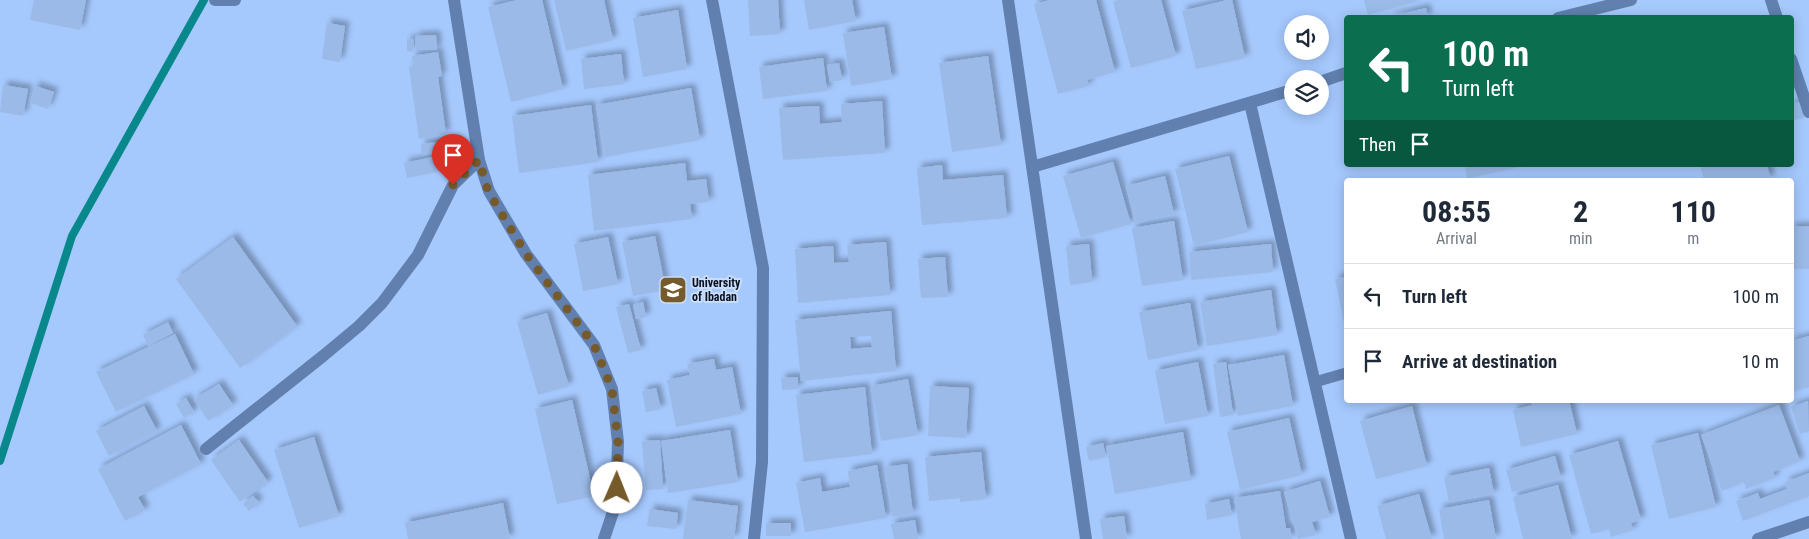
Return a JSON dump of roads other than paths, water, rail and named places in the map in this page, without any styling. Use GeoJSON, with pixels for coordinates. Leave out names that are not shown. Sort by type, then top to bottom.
{"type":"FeatureCollection","features":[{"type":"Feature","properties":{"kind":"street"},"geometry":{"type":"LineString","coordinates":[[215,0],[235,0]]}},
{"type":"Feature","properties":{"kind":"street"},"geometry":{"type":"LineString","coordinates":[[454,0],[479,160],[488,191],[526,254],[594,345],[612,389],[618,442],[616,503],[604,539]]}},
{"type":"Feature","properties":{"kind":"street"},"geometry":{"type":"LineString","coordinates":[[712,0],[763,268],[762,462],[754,539]]}},
{"type":"Feature","properties":{"kind":"street"},"geometry":{"type":"LineString","coordinates":[[1008,0],[1086,539]]}},
{"type":"Feature","properties":{"kind":"street"},"geometry":{"type":"LineString","coordinates":[[1570,15],[1630,0]]}},
{"type":"Feature","properties":{"kind":"street"},"geometry":{"type":"LineString","coordinates":[[1771,0],[1776,15]]}},
{"type":"Feature","properties":{"kind":"street"},"geometry":{"type":"LineString","coordinates":[[1794,68],[1809,112]]}},
{"type":"Feature","properties":{"kind":"street"},"geometry":{"type":"LineString","coordinates":[[1329,79],[1344,74]]}},
{"type":"Feature","properties":{"kind":"street"},"geometry":{"type":"LineString","coordinates":[[1032,166],[1284,92]]}},
{"type":"Feature","properties":{"kind":"street"},"geometry":{"type":"LineString","coordinates":[[1250,103],[1352,539]]}},
{"type":"Feature","properties":{"kind":"street"},"geometry":{"type":"LineString","coordinates":[[206,449],[227,430],[323,356],[359,326],[382,303],[418,255],[453,185],[479,160]]}},
{"type":"Feature","properties":{"kind":"street"},"geometry":{"type":"LineString","coordinates":[[1758,539],[1809,522]]}},
{"type":"Feature","properties":{"kind":"lane"},"geometry":{"type":"LineString","coordinates":[[1315,382],[1344,374]]}},
{"type":"Feature","properties":{"kind":"waterway"},"geometry":{"type":"LineString","coordinates":[[0,461],[72,236],[204,0]]}},
{"type":"Feature","properties":{"kind":"place","name":"University of Ibadan"},"geometry":{"type":"Point","coordinates":[673,290]}}]}
